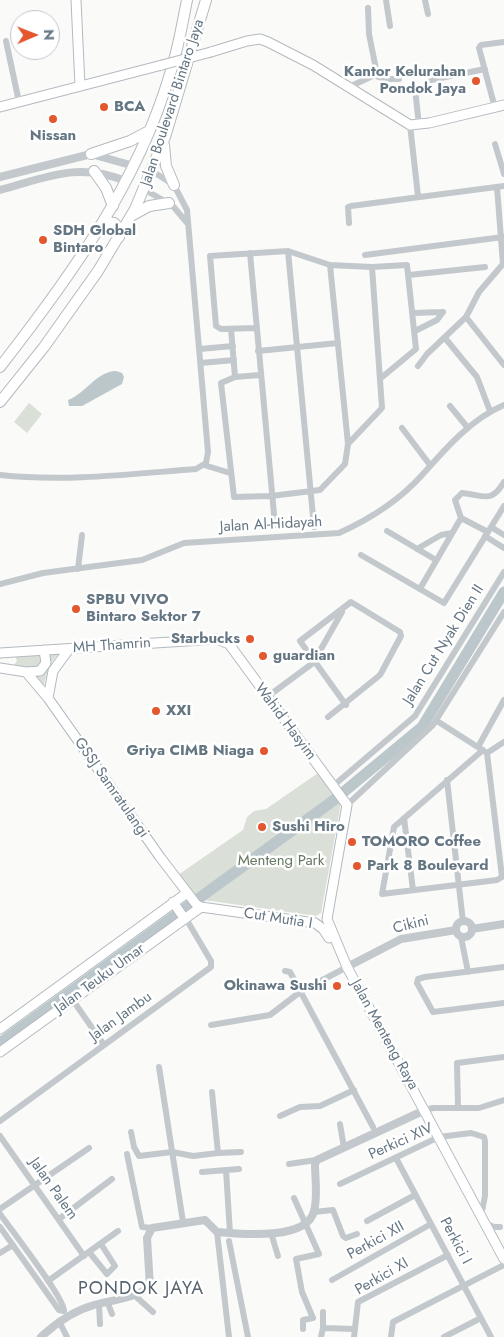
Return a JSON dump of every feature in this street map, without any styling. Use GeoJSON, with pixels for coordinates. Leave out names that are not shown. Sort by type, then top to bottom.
{"type":"FeatureCollection","features":[{"type":"Feature","properties":{"kind":"main road"},"geometry":{"type":"LineString","coordinates":[[76,0],[80,86]]}},
{"type":"Feature","properties":{"kind":"main road","name":"Jalan Boulevard Bintaro Jaya"},"geometry":{"type":"LineString","coordinates":[[0,367],[67,279],[113,206],[130,174],[150,131],[175,60],[187,0]]}},
{"type":"Feature","properties":{"kind":"main road","name":"Jalan Boulevard Bintaro Jaya"},"geometry":{"type":"LineString","coordinates":[[0,402],[44,347],[119,237],[131,216],[146,186],[165,137],[206,0]]}},
{"type":"Feature","properties":{"kind":"main road"},"geometry":{"type":"LineString","coordinates":[[0,107],[260,39],[278,46],[414,125],[500,106]]}},
{"type":"Feature","properties":{"kind":"main road"},"geometry":{"type":"LineString","coordinates":[[158,109],[163,118],[172,114]]}},
{"type":"Feature","properties":{"kind":"main road"},"geometry":{"type":"LineString","coordinates":[[91,154],[130,141],[150,131]]}},
{"type":"Feature","properties":{"kind":"main road"},"geometry":{"type":"LineString","coordinates":[[165,137],[165,159],[174,185]]}},
{"type":"Feature","properties":{"kind":"main road"},"geometry":{"type":"LineString","coordinates":[[94,171],[106,188],[113,206]]}},
{"type":"Feature","properties":{"kind":"main road"},"geometry":{"type":"LineString","coordinates":[[130,174],[146,186]]}},
{"type":"Feature","properties":{"kind":"main road"},"geometry":{"type":"LineString","coordinates":[[131,216],[149,206],[169,203]]}},
{"type":"Feature","properties":{"kind":"main road"},"geometry":{"type":"LineString","coordinates":[[101,226],[109,222],[116,224],[120,230],[119,237]]}},
{"type":"Feature","properties":{"kind":"main road","name":"Wahid Hasyim"},"geometry":{"type":"LineString","coordinates":[[225,640],[346,804]]}},
{"type":"Feature","properties":{"kind":"main road","name":"MH Thamrin"},"geometry":{"type":"LineString","coordinates":[[0,653],[225,640]]}},
{"type":"Feature","properties":{"kind":"main road"},"geometry":{"type":"LineString","coordinates":[[48,698],[53,670],[70,649]]}},
{"type":"Feature","properties":{"kind":"main road"},"geometry":{"type":"LineString","coordinates":[[0,668],[26,672],[42,670],[46,663],[44,650]]}},
{"type":"Feature","properties":{"kind":"main road","name":"GSSJ Samratulangi"},"geometry":{"type":"LineString","coordinates":[[26,672],[48,698],[188,895],[199,905]]}},
{"type":"Feature","properties":{"kind":"main road"},"geometry":{"type":"LineString","coordinates":[[345,963],[341,949],[327,922],[327,912],[346,804]]}},
{"type":"Feature","properties":{"kind":"main road","name":"Jalan Teuku Umar"},"geometry":{"type":"LineString","coordinates":[[0,1052],[72,999],[180,912],[188,895]]}},
{"type":"Feature","properties":{"kind":"main road","name":"Jalan Teuku Umar"},"geometry":{"type":"LineString","coordinates":[[0,1028],[180,912],[199,905]]}},
{"type":"Feature","properties":{"kind":"main road","name":"Cut Mutia I"},"geometry":{"type":"LineString","coordinates":[[199,905],[315,923],[323,930],[345,963]]}},
{"type":"Feature","properties":{"kind":"main road"},"geometry":{"type":"LineString","coordinates":[[315,923],[322,919],[327,912]]}},
{"type":"Feature","properties":{"kind":"main road","name":"Jalan Menteng Raya"},"geometry":{"type":"LineString","coordinates":[[345,963],[504,1259]]}},
{"type":"Feature","properties":{"kind":"street"},"geometry":{"type":"LineString","coordinates":[[386,0],[390,26]]}},
{"type":"Feature","properties":{"kind":"street"},"geometry":{"type":"LineString","coordinates":[[425,0],[428,14]]}},
{"type":"Feature","properties":{"kind":"street"},"geometry":{"type":"LineString","coordinates":[[368,8],[369,34],[376,76]]}},
{"type":"Feature","properties":{"kind":"street"},"geometry":{"type":"LineString","coordinates":[[6,41],[19,102]]}},
{"type":"Feature","properties":{"kind":"street"},"geometry":{"type":"LineString","coordinates":[[500,106],[485,69],[479,48],[481,45],[504,42]]}},
{"type":"Feature","properties":{"kind":"street"},"geometry":{"type":"LineString","coordinates":[[431,80],[485,69]]}},
{"type":"Feature","properties":{"kind":"street"},"geometry":{"type":"LineString","coordinates":[[349,86],[376,76],[384,79],[399,79]]}},
{"type":"Feature","properties":{"kind":"street"},"geometry":{"type":"LineString","coordinates":[[415,89],[414,125],[418,196]]}},
{"type":"Feature","properties":{"kind":"street"},"geometry":{"type":"LineString","coordinates":[[495,144],[504,174]]}},
{"type":"Feature","properties":{"kind":"street"},"geometry":{"type":"LineString","coordinates":[[0,177],[91,154],[112,158],[130,174]]}},
{"type":"Feature","properties":{"kind":"street"},"geometry":{"type":"LineString","coordinates":[[0,190],[74,171],[130,174]]}},
{"type":"Feature","properties":{"kind":"street"},"geometry":{"type":"LineString","coordinates":[[0,475],[35,478],[83,478],[196,469],[204,465],[208,459],[200,349],[185,204],[174,185],[166,178],[152,171]]}},
{"type":"Feature","properties":{"kind":"street"},"geometry":{"type":"LineString","coordinates":[[14,173],[17,185]]}},
{"type":"Feature","properties":{"kind":"street"},"geometry":{"type":"LineString","coordinates":[[146,186],[180,212],[188,225]]}},
{"type":"Feature","properties":{"kind":"street"},"geometry":{"type":"LineString","coordinates":[[349,223],[348,207],[351,206],[500,187],[503,264],[479,292],[466,317],[427,354],[418,366]]}},
{"type":"Feature","properties":{"kind":"street"},"geometry":{"type":"LineString","coordinates":[[365,255],[502,237]]}},
{"type":"Feature","properties":{"kind":"street"},"geometry":{"type":"LineString","coordinates":[[288,251],[314,526]]}},
{"type":"Feature","properties":{"kind":"street"},"geometry":{"type":"LineString","coordinates":[[256,328],[221,330],[216,326],[210,256],[288,251],[330,265],[406,265],[409,275],[416,349],[381,378]]}},
{"type":"Feature","properties":{"kind":"street"},"geometry":{"type":"LineString","coordinates":[[250,253],[275,525]]}},
{"type":"Feature","properties":{"kind":"street"},"geometry":{"type":"LineString","coordinates":[[260,375],[235,377],[221,383],[234,497],[271,496],[320,490],[345,464],[348,444],[330,265]]}},
{"type":"Feature","properties":{"kind":"street"},"geometry":{"type":"LineString","coordinates":[[348,444],[382,408],[372,266]]}},
{"type":"Feature","properties":{"kind":"street"},"geometry":{"type":"LineString","coordinates":[[409,275],[485,267]]}},
{"type":"Feature","properties":{"kind":"street"},"geometry":{"type":"LineString","coordinates":[[413,314],[443,312],[437,320],[415,330]]}},
{"type":"Feature","properties":{"kind":"street"},"geometry":{"type":"LineString","coordinates":[[466,317],[504,365]]}},
{"type":"Feature","properties":{"kind":"street"},"geometry":{"type":"LineString","coordinates":[[231,329],[235,377]]}},
{"type":"Feature","properties":{"kind":"street"},"geometry":{"type":"LineString","coordinates":[[446,338],[477,377],[490,411]]}},
{"type":"Feature","properties":{"kind":"street"},"geometry":{"type":"LineString","coordinates":[[258,351],[338,343]]}},
{"type":"Feature","properties":{"kind":"street"},"geometry":{"type":"LineString","coordinates":[[200,349],[233,346]]}},
{"type":"Feature","properties":{"kind":"street"},"geometry":{"type":"LineString","coordinates":[[201,363],[234,360]]}},
{"type":"Feature","properties":{"kind":"street","name":"Jalan Al-Hidayah"},"geometry":{"type":"LineString","coordinates":[[0,584],[31,575],[142,560],[184,543],[339,533],[360,524],[387,506],[417,480],[468,428],[490,411],[504,405]]}},
{"type":"Feature","properties":{"kind":"street"},"geometry":{"type":"LineString","coordinates":[[450,406],[468,428]]}},
{"type":"Feature","properties":{"kind":"street"},"geometry":{"type":"LineString","coordinates":[[402,428],[430,465]]}},
{"type":"Feature","properties":{"kind":"street"},"geometry":{"type":"LineString","coordinates":[[204,465],[230,473]]}},
{"type":"Feature","properties":{"kind":"street"},"geometry":{"type":"LineString","coordinates":[[504,482],[497,493],[492,496],[459,495],[455,500],[455,505],[461,518],[488,532],[504,535]]}},
{"type":"Feature","properties":{"kind":"street"},"geometry":{"type":"LineString","coordinates":[[361,555],[444,603],[504,506]]}},
{"type":"Feature","properties":{"kind":"street"},"geometry":{"type":"LineString","coordinates":[[421,588],[461,518]]}},
{"type":"Feature","properties":{"kind":"street"},"geometry":{"type":"LineString","coordinates":[[388,531],[436,560]]}},
{"type":"Feature","properties":{"kind":"street"},"geometry":{"type":"LineString","coordinates":[[488,532],[504,548]]}},
{"type":"Feature","properties":{"kind":"street"},"geometry":{"type":"LineString","coordinates":[[78,569],[82,534]]}},
{"type":"Feature","properties":{"kind":"street"},"geometry":{"type":"LineString","coordinates":[[417,549],[442,535],[452,534]]}},
{"type":"Feature","properties":{"kind":"street","name":"Jalan Cut Nyak Dien II"},"geometry":{"type":"LineString","coordinates":[[333,786],[415,716],[504,572]]}},
{"type":"Feature","properties":{"kind":"street"},"geometry":{"type":"LineString","coordinates":[[328,717],[346,705],[380,675],[401,634],[352,603],[300,639],[300,643],[313,662],[346,705]]}},
{"type":"Feature","properties":{"kind":"street"},"geometry":{"type":"LineString","coordinates":[[267,697],[313,662],[343,610]]}},
{"type":"Feature","properties":{"kind":"street"},"geometry":{"type":"LineString","coordinates":[[346,804],[437,721],[504,612]]}},
{"type":"Feature","properties":{"kind":"street"},"geometry":{"type":"LineString","coordinates":[[504,700],[483,750],[502,877],[497,880],[384,894],[381,892],[394,827],[483,750],[504,742]]}},
{"type":"Feature","properties":{"kind":"street"},"geometry":{"type":"LineString","coordinates":[[437,721],[483,750]]}},
{"type":"Feature","properties":{"kind":"street"},"geometry":{"type":"LineString","coordinates":[[447,780],[464,922]]}},
{"type":"Feature","properties":{"kind":"street"},"geometry":{"type":"LineString","coordinates":[[404,818],[413,890]]}},
{"type":"Feature","properties":{"kind":"street","name":"Jalan Jambu"},"geometry":{"type":"LineString","coordinates":[[0,1121],[212,965],[180,912]]}},
{"type":"Feature","properties":{"kind":"street"},"geometry":{"type":"LineString","coordinates":[[468,972],[464,937],[456,930],[459,923],[464,922],[470,924],[472,929]]}},
{"type":"Feature","properties":{"kind":"street"},"geometry":{"type":"LineString","coordinates":[[464,937],[472,929],[504,924]]}},
{"type":"Feature","properties":{"kind":"street","name":"Cikini"},"geometry":{"type":"LineString","coordinates":[[345,963],[401,939],[456,930]]}},
{"type":"Feature","properties":{"kind":"street"},"geometry":{"type":"LineString","coordinates":[[211,1025],[270,1015],[300,992],[345,963]]}},
{"type":"Feature","properties":{"kind":"street"},"geometry":{"type":"LineString","coordinates":[[504,967],[418,978],[417,985],[432,1011],[464,1009],[504,1003]]}},
{"type":"Feature","properties":{"kind":"street"},"geometry":{"type":"LineString","coordinates":[[285,971],[290,972],[373,1127]]}},
{"type":"Feature","properties":{"kind":"street"},"geometry":{"type":"LineString","coordinates":[[72,999],[104,1045]]}},
{"type":"Feature","properties":{"kind":"street"},"geometry":{"type":"LineString","coordinates":[[458,1107],[457,1063],[504,1057]]}},
{"type":"Feature","properties":{"kind":"street"},"geometry":{"type":"LineString","coordinates":[[159,1067],[183,1222]]}},
{"type":"Feature","properties":{"kind":"street"},"geometry":{"type":"LineString","coordinates":[[280,1116],[300,1107],[320,1106],[354,1090]]}},
{"type":"Feature","properties":{"kind":"street"},"geometry":{"type":"LineString","coordinates":[[212,1092],[218,1153]]}},
{"type":"Feature","properties":{"kind":"street"},"geometry":{"type":"LineString","coordinates":[[289,1164],[316,1160],[425,1110],[458,1107],[479,1108],[504,1100]]}},
{"type":"Feature","properties":{"kind":"street"},"geometry":{"type":"LineString","coordinates":[[340,1124],[344,1148]]}},
{"type":"Feature","properties":{"kind":"street"},"geometry":{"type":"LineString","coordinates":[[131,1132],[134,1146],[139,1156],[172,1152],[193,1156],[241,1152]]}},
{"type":"Feature","properties":{"kind":"street","name":"Perkici XIV"},"geometry":{"type":"LineString","coordinates":[[340,1184],[439,1137],[470,1133],[484,1137],[485,1196],[482,1219]]}},
{"type":"Feature","properties":{"kind":"street","name":"Jalan Palem"},"geometry":{"type":"LineString","coordinates":[[0,1136],[59,1219],[105,1274],[114,1269],[115,1266],[101,1244]]}},
{"type":"Feature","properties":{"kind":"street"},"geometry":{"type":"LineString","coordinates":[[0,1209],[89,1148]]}},
{"type":"Feature","properties":{"kind":"street"},"geometry":{"type":"LineString","coordinates":[[127,1154],[142,1226],[152,1228],[205,1220],[217,1232],[230,1237],[297,1229],[305,1224],[314,1212],[316,1160]]}},
{"type":"Feature","properties":{"kind":"street","name":"Perkici I"},"geometry":{"type":"LineString","coordinates":[[396,1158],[491,1337]]}},
{"type":"Feature","properties":{"kind":"street"},"geometry":{"type":"LineString","coordinates":[[202,1172],[239,1169]]}},
{"type":"Feature","properties":{"kind":"street"},"geometry":{"type":"LineString","coordinates":[[226,1170],[230,1237],[248,1337]]}},
{"type":"Feature","properties":{"kind":"street"},"geometry":{"type":"LineString","coordinates":[[59,1219],[112,1179]]}},
{"type":"Feature","properties":{"kind":"street"},"geometry":{"type":"LineString","coordinates":[[366,1221],[415,1195]]}},
{"type":"Feature","properties":{"kind":"street"},"geometry":{"type":"LineString","coordinates":[[294,1198],[319,1254],[296,1259],[302,1292],[313,1318],[303,1320],[303,1329]]}},
{"type":"Feature","properties":{"kind":"street"},"geometry":{"type":"LineString","coordinates":[[314,1212],[333,1210],[342,1236],[346,1238],[356,1234]]}},
{"type":"Feature","properties":{"kind":"street"},"geometry":{"type":"LineString","coordinates":[[0,1214],[48,1281],[64,1306],[64,1311],[59,1310],[0,1227]]}},
{"type":"Feature","properties":{"kind":"street"},"geometry":{"type":"LineString","coordinates":[[482,1219],[494,1227],[502,1226]]}},
{"type":"Feature","properties":{"kind":"street","name":"Perkici XII"},"geometry":{"type":"LineString","coordinates":[[332,1280],[431,1224]]}},
{"type":"Feature","properties":{"kind":"street"},"geometry":{"type":"LineString","coordinates":[[490,1233],[502,1226]]}},
{"type":"Feature","properties":{"kind":"street"},"geometry":{"type":"LineString","coordinates":[[41,1337],[59,1321],[103,1302],[150,1287],[147,1238],[152,1228]]}},
{"type":"Feature","properties":{"kind":"street"},"geometry":{"type":"LineString","coordinates":[[48,1281],[118,1231]]}},
{"type":"Feature","properties":{"kind":"street"},"geometry":{"type":"LineString","coordinates":[[217,1232],[229,1337]]}},
{"type":"Feature","properties":{"kind":"street"},"geometry":{"type":"LineString","coordinates":[[271,1233],[278,1256]]}},
{"type":"Feature","properties":{"kind":"street"},"geometry":{"type":"LineString","coordinates":[[0,1253],[13,1244]]}},
{"type":"Feature","properties":{"kind":"street","name":"Perkici XI"},"geometry":{"type":"LineString","coordinates":[[354,1337],[356,1309],[361,1300],[448,1255]]}},
{"type":"Feature","properties":{"kind":"street"},"geometry":{"type":"LineString","coordinates":[[391,1337],[393,1322],[504,1265]]}},
{"type":"Feature","properties":{"kind":"street"},"geometry":{"type":"LineString","coordinates":[[133,1294],[152,1312]]}},
{"type":"Feature","properties":{"kind":"street"},"geometry":{"type":"LineString","coordinates":[[103,1302],[112,1314]]}},
{"type":"Feature","properties":{"kind":"street"},"geometry":{"type":"LineString","coordinates":[[100,1324],[103,1302]]}},
{"type":"Feature","properties":{"kind":"street"},"geometry":{"type":"LineString","coordinates":[[323,1312],[322,1332],[355,1329]]}},
{"type":"Feature","properties":{"kind":"street"},"geometry":{"type":"LineString","coordinates":[[444,1337],[481,1318]]}},
{"type":"Feature","properties":{"kind":"street"},"geometry":{"type":"LineString","coordinates":[[59,1321],[67,1337]]}},
{"type":"Feature","properties":{"kind":"green space"},"geometry":{"type":"Polygon","coordinates":[[[29,403],[42,414],[27,433],[14,422],[29,403]]]}},
{"type":"Feature","properties":{"kind":"green space"},"geometry":{"type":"Polygon","coordinates":[[[61,651],[49,665],[43,688],[19,667],[14,665],[17,661],[14,654],[61,651]]]}},
{"type":"Feature","properties":{"kind":"green space","name":"Menteng Park"},"geometry":{"type":"Polygon","coordinates":[[[318,773],[341,803],[321,913],[316,916],[197,899],[178,875],[243,830],[247,817],[254,811],[266,809],[318,773]]]}},
{"type":"Feature","properties":{"kind":"shaded area"},"geometry":{"type":"Polygon","coordinates":[[[116,371],[122,373],[124,377],[122,384],[82,406],[69,406],[68,400],[103,375],[116,371]]]}},
{"type":"Feature","properties":{"kind":"waterway"},"geometry":{"type":"LineString","coordinates":[[0,1043],[334,800],[422,727],[504,592]]}},
{"type":"Feature","properties":{"kind":"place","name":"Kantor Kelurahan Pondok Jaya"},"geometry":{"type":"Point","coordinates":[476,81]}},
{"type":"Feature","properties":{"kind":"place","name":"BCA"},"geometry":{"type":"Point","coordinates":[104,107]}},
{"type":"Feature","properties":{"kind":"place","name":"Nissan"},"geometry":{"type":"Point","coordinates":[53,119]}},
{"type":"Feature","properties":{"kind":"place","name":"SDH Global Bintaro"},"geometry":{"type":"Point","coordinates":[43,240]}},
{"type":"Feature","properties":{"kind":"place","name":"SPBU VIVO Bintaro Sektor 7"},"geometry":{"type":"Point","coordinates":[76,609]}},
{"type":"Feature","properties":{"kind":"place","name":"Starbucks"},"geometry":{"type":"Point","coordinates":[250,639]}},
{"type":"Feature","properties":{"kind":"place","name":"guardian"},"geometry":{"type":"Point","coordinates":[263,656]}},
{"type":"Feature","properties":{"kind":"place","name":"XXI"},"geometry":{"type":"Point","coordinates":[156,711]}},
{"type":"Feature","properties":{"kind":"place","name":"Griya CIMB Niaga"},"geometry":{"type":"Point","coordinates":[264,751]}},
{"type":"Feature","properties":{"kind":"place","name":"Sushi Hiro"},"geometry":{"type":"Point","coordinates":[262,827]}},
{"type":"Feature","properties":{"kind":"place","name":"TOMORO Coffee"},"geometry":{"type":"Point","coordinates":[352,842]}},
{"type":"Feature","properties":{"kind":"place","name":"Park 8 Boulevard"},"geometry":{"type":"Point","coordinates":[357,866]}},
{"type":"Feature","properties":{"kind":"place","name":"Okinawa Sushi"},"geometry":{"type":"Point","coordinates":[337,986]}},
{"type":"Feature","properties":{"kind":"district","name":"PONDOK JAYA"},"geometry":{"type":"Point","coordinates":[141,1290]}}]}
